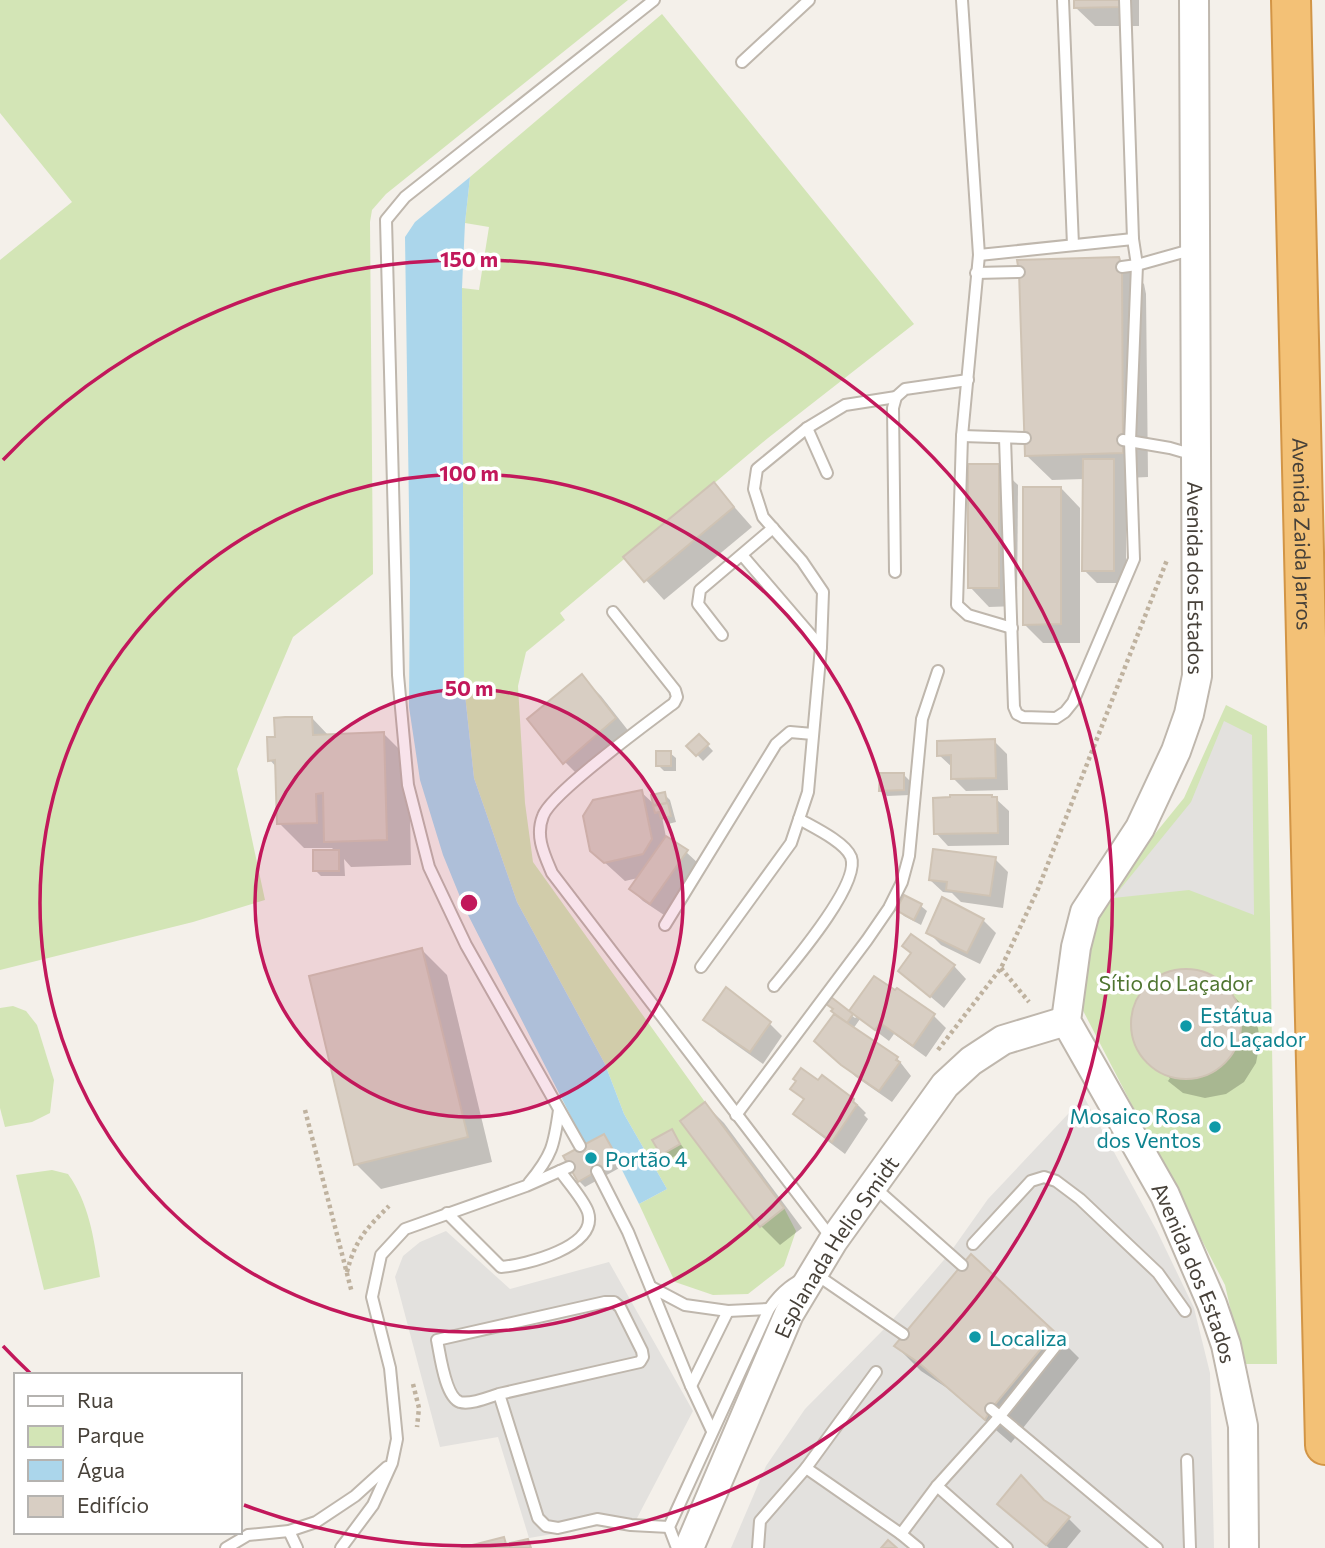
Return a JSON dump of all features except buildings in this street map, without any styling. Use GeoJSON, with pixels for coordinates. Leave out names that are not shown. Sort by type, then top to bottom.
{"type":"FeatureCollection","features":[{"type":"Feature","properties":{"kind":"highway","name":"Avenida Zaida Jarros"},"geometry":{"type":"LineString","coordinates":[[1292,0],[1325,1445]]}},
{"type":"Feature","properties":{"kind":"street","name":"Avenida dos Estados"},"geometry":{"type":"LineString","coordinates":[[1194,0],[1197,676],[1189,714],[1176,751],[1140,828],[1085,912],[1054,1025],[1164,1195],[1212,1304],[1226,1345],[1243,1426],[1244,1548]]}},
{"type":"Feature","properties":{"kind":"street","name":"Esplanada Helio Smidt"},"geometry":{"type":"LineString","coordinates":[[688,1548],[789,1314],[833,1241],[945,1085],[971,1061],[1003,1040],[1054,1025]]}},
{"type":"Feature","properties":{"kind":"lane"},"geometry":{"type":"LineString","coordinates":[[580,1146],[466,945],[429,867],[408,785],[398,675],[386,220],[405,197],[654,0]]}},
{"type":"Feature","properties":{"kind":"lane"},"geometry":{"type":"LineString","coordinates":[[741,62],[809,0]]}},
{"type":"Feature","properties":{"kind":"lane"},"geometry":{"type":"LineString","coordinates":[[962,0],[979,255],[962,436],[957,605],[968,615],[1013,628]]}},
{"type":"Feature","properties":{"kind":"lane"},"geometry":{"type":"LineString","coordinates":[[1063,0],[1073,246]]}},
{"type":"Feature","properties":{"kind":"lane"},"geometry":{"type":"LineString","coordinates":[[1005,438],[1014,707],[1017,714],[1023,717],[1056,718],[1073,702],[1134,559],[1127,441],[1137,265],[1133,240],[1125,0]]}},
{"type":"Feature","properties":{"kind":"lane"},"geometry":{"type":"LineString","coordinates":[[979,255],[1133,240]]}},
{"type":"Feature","properties":{"kind":"lane"},"geometry":{"type":"LineString","coordinates":[[1122,267],[1196,249]]}},
{"type":"Feature","properties":{"kind":"lane"},"geometry":{"type":"LineString","coordinates":[[976,273],[1019,272]]}},
{"type":"Feature","properties":{"kind":"lane"},"geometry":{"type":"LineString","coordinates":[[701,967],[791,843],[808,792],[821,647],[823,592],[802,561],[763,517],[754,489],[757,469],[807,428],[845,405],[896,397],[905,389],[968,380]]}},
{"type":"Feature","properties":{"kind":"lane"},"geometry":{"type":"LineString","coordinates":[[895,572],[896,397]]}},
{"type":"Feature","properties":{"kind":"lane"},"geometry":{"type":"LineString","coordinates":[[807,428],[827,473]]}},
{"type":"Feature","properties":{"kind":"lane"},"geometry":{"type":"LineString","coordinates":[[962,436],[1025,439]]}},
{"type":"Feature","properties":{"kind":"lane"},"geometry":{"type":"LineString","coordinates":[[1127,441],[1194,456]]}},
{"type":"Feature","properties":{"kind":"lane"},"geometry":{"type":"LineString","coordinates":[[722,635],[698,604],[700,590],[773,528]]}},
{"type":"Feature","properties":{"kind":"lane"},"geometry":{"type":"LineString","coordinates":[[742,555],[821,647]]}},
{"type":"Feature","properties":{"kind":"lane"},"geometry":{"type":"LineString","coordinates":[[613,612],[675,690],[677,697],[674,703],[562,792],[543,815],[540,844],[552,873],[833,1241]]}},
{"type":"Feature","properties":{"kind":"lane"},"geometry":{"type":"LineString","coordinates":[[736,1115],[867,940],[889,908],[902,882],[909,856],[922,719],[938,671]]}},
{"type":"Feature","properties":{"kind":"lane"},"geometry":{"type":"LineString","coordinates":[[665,925],[776,744],[790,732],[813,734]]}},
{"type":"Feature","properties":{"kind":"lane"},"geometry":{"type":"LineString","coordinates":[[774,986],[834,909],[850,874],[852,859],[845,847],[799,819]]}},
{"type":"Feature","properties":{"kind":"lane"},"geometry":{"type":"LineString","coordinates":[[526,1186],[546,1163],[554,1146],[559,1110]]}},
{"type":"Feature","properties":{"kind":"lane"},"geometry":{"type":"LineString","coordinates":[[341,1548],[373,1505],[392,1463],[397,1439],[390,1368],[372,1297],[381,1255],[405,1229],[447,1213],[526,1186],[565,1169],[588,1213],[588,1228],[580,1240],[568,1248],[501,1267],[447,1213]]}},
{"type":"Feature","properties":{"kind":"lane"},"geometry":{"type":"LineString","coordinates":[[597,1171],[628,1232],[712,1432]]}},
{"type":"Feature","properties":{"kind":"lane"},"geometry":{"type":"LineString","coordinates":[[973,1244],[1031,1181],[1044,1177],[1056,1181],[1080,1199],[1158,1273],[1185,1311]]}},
{"type":"Feature","properties":{"kind":"lane"},"geometry":{"type":"LineString","coordinates":[[873,1186],[962,1265]]}},
{"type":"Feature","properties":{"kind":"lane"},"geometry":{"type":"LineString","coordinates":[[677,1548],[669,1527],[769,1309],[781,1292],[792,1283],[814,1273],[903,1334]]}},
{"type":"Feature","properties":{"kind":"lane"},"geometry":{"type":"LineString","coordinates":[[651,1287],[685,1305],[728,1311],[769,1309]]}},
{"type":"Feature","properties":{"kind":"lane"},"geometry":{"type":"LineString","coordinates":[[614,1302],[620,1307],[642,1351],[640,1362],[499,1394],[470,1402],[460,1402],[453,1396],[448,1387],[437,1340],[614,1302]]}},
{"type":"Feature","properties":{"kind":"lane"},"geometry":{"type":"LineString","coordinates":[[691,1386],[728,1311]]}},
{"type":"Feature","properties":{"kind":"lane"},"geometry":{"type":"LineString","coordinates":[[901,1534],[1051,1343]]}},
{"type":"Feature","properties":{"kind":"lane"},"geometry":{"type":"LineString","coordinates":[[758,1548],[760,1521],[806,1468],[876,1372]]}},
{"type":"Feature","properties":{"kind":"lane"},"geometry":{"type":"LineString","coordinates":[[499,1394],[538,1518],[546,1526],[558,1528],[597,1519],[631,1525],[669,1527]]}},
{"type":"Feature","properties":{"kind":"lane"},"geometry":{"type":"LineString","coordinates":[[996,1413],[1157,1548]]}},
{"type":"Feature","properties":{"kind":"lane"},"geometry":{"type":"LineString","coordinates":[[1187,1460],[1190,1548]]}},
{"type":"Feature","properties":{"kind":"lane"},"geometry":{"type":"LineString","coordinates":[[226,1548],[248,1535],[289,1531],[316,1522],[355,1496],[392,1463]]}},
{"type":"Feature","properties":{"kind":"lane"},"geometry":{"type":"LineString","coordinates":[[806,1468],[918,1548]]}},
{"type":"Feature","properties":{"kind":"lane"},"geometry":{"type":"LineString","coordinates":[[937,1486],[1007,1548]]}},
{"type":"Feature","properties":{"kind":"lane"},"geometry":{"type":"LineString","coordinates":[[289,1531],[297,1548]]}},
{"type":"Feature","properties":{"kind":"path"},"geometry":{"type":"LineString","coordinates":[[932,1058],[1001,968],[1038,888],[1170,553]]}},
{"type":"Feature","properties":{"kind":"path"},"geometry":{"type":"LineString","coordinates":[[1001,968],[1038,1013],[1054,1025]]}},
{"type":"Feature","properties":{"kind":"path"},"geometry":{"type":"LineString","coordinates":[[305,1110],[354,1298]]}},
{"type":"Feature","properties":{"kind":"path"},"geometry":{"type":"LineString","coordinates":[[347,1273],[354,1247],[372,1222],[389,1206]]}},
{"type":"Feature","properties":{"kind":"green space"},"geometry":{"type":"Polygon","coordinates":[[[0,0],[628,0],[386,194],[372,210],[373,574],[293,637],[237,769],[265,900],[193,922],[0,970],[0,260],[72,202],[0,113],[0,0]]]}},
{"type":"Feature","properties":{"kind":"green space"},"geometry":{"type":"Polygon","coordinates":[[[662,14],[914,324],[768,438],[560,613],[565,620],[526,652],[518,686],[525,803],[533,862],[784,1208],[796,1231],[784,1266],[748,1294],[713,1295],[675,1282],[639,1204],[667,1189],[624,1114],[605,1064],[517,902],[474,778],[464,685],[462,288],[479,290],[489,227],[465,223],[470,177],[662,14]]]}},
{"type":"Feature","properties":{"kind":"green space","name":"Sítio do Laçador"},"geometry":{"type":"Polygon","coordinates":[[[1226,705],[1267,726],[1277,1364],[1243,1364],[1225,1285],[1077,999],[1085,945],[1106,894],[1184,798],[1226,705]]]}},
{"type":"Feature","properties":{"kind":"green space"},"geometry":{"type":"Polygon","coordinates":[[[13,1006],[26,1011],[37,1025],[54,1080],[50,1113],[32,1122],[5,1127],[0,1108],[0,1008],[13,1006]]]}},
{"type":"Feature","properties":{"kind":"green space"},"geometry":{"type":"Polygon","coordinates":[[[52,1170],[68,1174],[81,1198],[90,1223],[100,1277],[44,1290],[16,1175],[52,1170]]]}},
{"type":"Feature","properties":{"kind":"shaded area"},"geometry":{"type":"Polygon","coordinates":[[[1224,721],[1252,735],[1254,915],[1189,890],[1113,898],[1191,802],[1224,721]]]}},
{"type":"Feature","properties":{"kind":"shaded area"},"geometry":{"type":"Polygon","coordinates":[[[1084,1097],[1157,1231],[1194,1308],[1210,1373],[1214,1548],[731,1548],[766,1466],[805,1409],[888,1325],[949,1254],[988,1199],[1084,1097]]]}},
{"type":"Feature","properties":{"kind":"shaded area"},"geometry":{"type":"Polygon","coordinates":[[[446,1231],[510,1289],[609,1262],[693,1411],[636,1520],[529,1538],[498,1437],[440,1447],[395,1277],[403,1256],[420,1242],[446,1231]]]}},
{"type":"Feature","properties":{"kind":"water"},"geometry":{"type":"Polygon","coordinates":[[[470,177],[462,288],[464,685],[474,778],[517,902],[605,1064],[624,1114],[667,1189],[639,1204],[604,1134],[585,1144],[465,909],[443,855],[420,780],[409,707],[405,237],[415,222],[470,177]]]}},
{"type":"Feature","properties":{"kind":"place","name":"Estátua do Laçador"},"geometry":{"type":"Point","coordinates":[1186,1026]}},
{"type":"Feature","properties":{"kind":"place","name":"Mosaico Rosa dos Ventos"},"geometry":{"type":"Point","coordinates":[1215,1127]}},
{"type":"Feature","properties":{"kind":"place","name":"Portão 4"},"geometry":{"type":"Point","coordinates":[591,1158]}},
{"type":"Feature","properties":{"kind":"place","name":"Localiza"},"geometry":{"type":"Point","coordinates":[975,1337]}}]}
